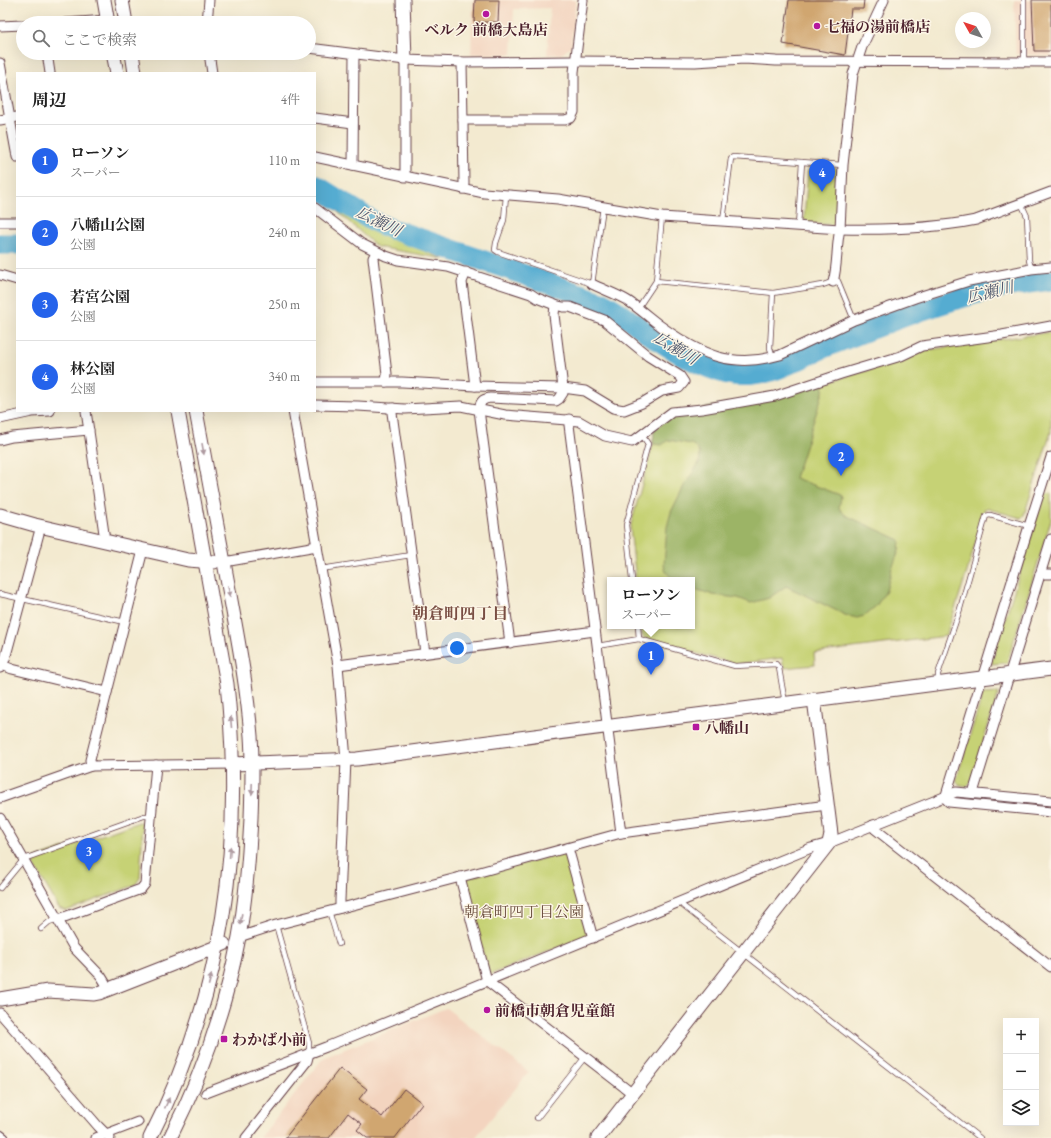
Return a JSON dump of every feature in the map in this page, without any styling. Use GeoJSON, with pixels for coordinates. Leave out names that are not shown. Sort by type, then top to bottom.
{"type":"FeatureCollection","features":[{"type":"Feature","properties":{"kind":"street"},"geometry":{"type":"LineString","coordinates":[[104,0],[107,16]]}},
{"type":"Feature","properties":{"kind":"street"},"geometry":{"type":"LineString","coordinates":[[122,0],[125,16]]}},
{"type":"Feature","properties":{"kind":"street"},"geometry":{"type":"LineString","coordinates":[[208,16],[209,0]]}},
{"type":"Feature","properties":{"kind":"street"},"geometry":{"type":"LineString","coordinates":[[403,0],[406,60],[405,177]]}},
{"type":"Feature","properties":{"kind":"street"},"geometry":{"type":"LineString","coordinates":[[462,120],[565,120],[571,118],[574,112],[574,61],[583,0]]}},
{"type":"Feature","properties":{"kind":"street"},"geometry":{"type":"LineString","coordinates":[[833,282],[840,229],[843,165],[853,74],[862,47],[884,0]]}},
{"type":"Feature","properties":{"kind":"street"},"geometry":{"type":"LineString","coordinates":[[0,26],[16,25]]}},
{"type":"Feature","properties":{"kind":"street"},"geometry":{"type":"LineString","coordinates":[[316,49],[406,60],[462,62],[695,62],[744,59],[776,61],[1051,62]]}},
{"type":"Feature","properties":{"kind":"street"},"geometry":{"type":"LineString","coordinates":[[353,165],[354,54]]}},
{"type":"Feature","properties":{"kind":"street"},"geometry":{"type":"LineString","coordinates":[[48,60],[50,72]]}},
{"type":"Feature","properties":{"kind":"street"},"geometry":{"type":"LineString","coordinates":[[114,60],[117,72]]}},
{"type":"Feature","properties":{"kind":"street"},"geometry":{"type":"LineString","coordinates":[[133,60],[135,72]]}},
{"type":"Feature","properties":{"kind":"street"},"geometry":{"type":"LineString","coordinates":[[210,60],[212,72]]}},
{"type":"Feature","properties":{"kind":"street"},"geometry":{"type":"LineString","coordinates":[[462,62],[463,190]]}},
{"type":"Feature","properties":{"kind":"street"},"geometry":{"type":"LineString","coordinates":[[0,63],[14,118],[16,144]]}},
{"type":"Feature","properties":{"kind":"street"},"geometry":{"type":"LineString","coordinates":[[0,120],[14,118]]}},
{"type":"Feature","properties":{"kind":"street"},"geometry":{"type":"LineString","coordinates":[[316,118],[354,123]]}},
{"type":"Feature","properties":{"kind":"street"},"geometry":{"type":"LineString","coordinates":[[316,157],[463,190],[558,199],[662,217],[840,229],[870,230],[968,222],[1051,192]]}},
{"type":"Feature","properties":{"kind":"street"},"geometry":{"type":"LineString","coordinates":[[316,209],[362,244],[376,252],[398,260],[434,264],[466,272],[531,294],[555,305],[570,307],[604,320],[648,356],[684,380],[683,385],[679,388],[662,391],[642,403],[624,410],[613,408],[585,391],[563,388],[386,382],[316,382]]}},
{"type":"Feature","properties":{"kind":"street"},"geometry":{"type":"LineString","coordinates":[[0,222],[16,222]]}},
{"type":"Feature","properties":{"kind":"street"},"geometry":{"type":"LineString","coordinates":[[376,252],[373,258],[387,374],[386,382]]}},
{"type":"Feature","properties":{"kind":"street"},"geometry":{"type":"LineString","coordinates":[[592,284],[617,295],[638,308],[662,327],[704,352],[735,361],[761,360],[772,357],[854,320],[908,300],[969,281],[1031,269],[1051,267]]}},
{"type":"Feature","properties":{"kind":"street"},"geometry":{"type":"LineString","coordinates":[[466,272],[462,282],[475,386]]}},
{"type":"Feature","properties":{"kind":"street"},"geometry":{"type":"LineString","coordinates":[[0,275],[16,280]]}},
{"type":"Feature","properties":{"kind":"street"},"geometry":{"type":"LineString","coordinates":[[510,642],[479,410],[482,401],[490,398],[556,401],[561,397],[563,388],[554,315],[555,305]]}},
{"type":"Feature","properties":{"kind":"street"},"geometry":{"type":"LineString","coordinates":[[316,405],[405,409],[456,406],[505,415],[569,419],[579,421],[605,436],[634,442],[672,412],[702,409],[775,396],[901,356],[922,346],[1002,335],[1051,326]]}},
{"type":"Feature","properties":{"kind":"street"},"geometry":{"type":"LineString","coordinates":[[393,408],[392,413],[425,653]]}},
{"type":"Feature","properties":{"kind":"street"},"geometry":{"type":"LineString","coordinates":[[0,419],[32,412]]}},
{"type":"Feature","properties":{"kind":"street"},"geometry":{"type":"LineString","coordinates":[[86,412],[105,540]]}},
{"type":"Feature","properties":{"kind":"street"},"geometry":{"type":"LineString","coordinates":[[150,1138],[174,1087],[192,1039],[210,981],[225,908],[233,816],[232,726],[227,684],[178,412]]}},
{"type":"Feature","properties":{"kind":"street"},"geometry":{"type":"LineString","coordinates":[[170,1138],[195,1084],[216,1028],[239,937],[249,860],[253,763],[245,683],[196,412]]}},
{"type":"Feature","properties":{"kind":"street"},"geometry":{"type":"LineString","coordinates":[[293,412],[338,665],[346,760],[340,908]]}},
{"type":"Feature","properties":{"kind":"street"},"geometry":{"type":"LineString","coordinates":[[569,419],[621,833]]}},
{"type":"Feature","properties":{"kind":"street"},"geometry":{"type":"LineString","coordinates":[[0,440],[89,430]]}},
{"type":"Feature","properties":{"kind":"street"},"geometry":{"type":"LineString","coordinates":[[1051,457],[1046,487],[1029,526],[946,795],[946,799],[949,802],[1051,812]]}},
{"type":"Feature","properties":{"kind":"street"},"geometry":{"type":"LineString","coordinates":[[0,515],[40,526],[144,550],[188,560],[206,562],[224,562],[317,546]]}},
{"type":"Feature","properties":{"kind":"street"},"geometry":{"type":"LineString","coordinates":[[40,526],[5,659],[1,665],[107,692]]}},
{"type":"Feature","properties":{"kind":"street"},"geometry":{"type":"LineString","coordinates":[[973,793],[1051,539]]}},
{"type":"Feature","properties":{"kind":"street"},"geometry":{"type":"LineString","coordinates":[[91,766],[90,760],[144,550]]}},
{"type":"Feature","properties":{"kind":"street"},"geometry":{"type":"LineString","coordinates":[[1040,574],[1051,574]]}},
{"type":"Feature","properties":{"kind":"street"},"geometry":{"type":"LineString","coordinates":[[338,665],[595,631]]}},
{"type":"Feature","properties":{"kind":"street"},"geometry":{"type":"LineString","coordinates":[[0,798],[91,766],[233,764],[346,760],[1051,669]]}},
{"type":"Feature","properties":{"kind":"street"},"geometry":{"type":"LineString","coordinates":[[598,1138],[829,843],[831,834],[814,700]]}},
{"type":"Feature","properties":{"kind":"street"},"geometry":{"type":"LineString","coordinates":[[59,919],[141,890],[145,884],[156,765]]}},
{"type":"Feature","properties":{"kind":"street"},"geometry":{"type":"LineString","coordinates":[[206,1093],[309,1053],[811,848],[829,843],[946,795],[956,792],[1051,801]]}},
{"type":"Feature","properties":{"kind":"street"},"geometry":{"type":"LineString","coordinates":[[0,999],[48,991],[94,994],[218,947],[239,937],[276,925],[621,833],[827,805]]}},
{"type":"Feature","properties":{"kind":"street"},"geometry":{"type":"LineString","coordinates":[[0,818],[59,919],[74,948],[101,976],[109,989]]}},
{"type":"Feature","properties":{"kind":"street"},"geometry":{"type":"LineString","coordinates":[[873,825],[875,829],[1051,968]]}},
{"type":"Feature","properties":{"kind":"street"},"geometry":{"type":"LineString","coordinates":[[568,848],[592,938]]}},
{"type":"Feature","properties":{"kind":"street"},"geometry":{"type":"LineString","coordinates":[[460,877],[487,981],[633,1094]]}},
{"type":"Feature","properties":{"kind":"street"},"geometry":{"type":"LineString","coordinates":[[0,1013],[108,1136]]}},
{"type":"Feature","properties":{"kind":"street"},"geometry":{"type":"LineString","coordinates":[[246,1138],[297,1074],[308,1058],[309,1053]]}},
{"type":"Feature","properties":{"kind":"street"},"geometry":{"type":"LineString","coordinates":[[96,1138],[108,1136],[138,1122]]}},
{"type":"Feature","properties":{"kind":"street"},"geometry":{"type":"LineString","coordinates":[[0,1135],[4,1138]]}},
{"type":"Feature","properties":{"kind":"lane"},"geometry":{"type":"LineString","coordinates":[[1024,0],[1024,62]]}},
{"type":"Feature","properties":{"kind":"lane"},"geometry":{"type":"LineString","coordinates":[[723,221],[731,158],[733,157],[843,165]]}},
{"type":"Feature","properties":{"kind":"lane"},"geometry":{"type":"LineString","coordinates":[[798,227],[802,162]]}},
{"type":"Feature","properties":{"kind":"lane"},"geometry":{"type":"LineString","coordinates":[[506,195],[504,220],[496,243],[496,250],[512,257],[592,284],[603,207]]}},
{"type":"Feature","properties":{"kind":"lane"},"geometry":{"type":"LineString","coordinates":[[1021,203],[1027,216],[1029,260],[1031,269]]}},
{"type":"Feature","properties":{"kind":"lane"},"geometry":{"type":"LineString","coordinates":[[638,308],[656,281],[662,217]]}},
{"type":"Feature","properties":{"kind":"lane"},"geometry":{"type":"LineString","coordinates":[[656,281],[773,293],[823,285],[838,281],[854,320]]}},
{"type":"Feature","properties":{"kind":"lane"},"geometry":{"type":"LineString","coordinates":[[772,357],[770,348],[773,293]]}},
{"type":"Feature","properties":{"kind":"lane"},"geometry":{"type":"LineString","coordinates":[[632,577],[626,528],[648,444],[642,435]]}},
{"type":"Feature","properties":{"kind":"lane"},"geometry":{"type":"LineString","coordinates":[[938,684],[938,674],[960,609],[986,516],[990,515],[1029,526]]}},
{"type":"Feature","properties":{"kind":"lane"},"geometry":{"type":"LineString","coordinates":[[321,569],[411,555]]}},
{"type":"Feature","properties":{"kind":"lane"},"geometry":{"type":"LineString","coordinates":[[0,594],[125,622]]}},
{"type":"Feature","properties":{"kind":"lane"},"geometry":{"type":"LineString","coordinates":[[638,629],[639,640]]}},
{"type":"Feature","properties":{"kind":"lane"},"geometry":{"type":"LineString","coordinates":[[597,646],[639,640],[736,666],[776,664],[779,668],[785,704]]}},
{"type":"Feature","properties":{"kind":"lane"},"geometry":{"type":"LineString","coordinates":[[0,888],[24,859],[144,816],[151,816]]}},
{"type":"Feature","properties":{"kind":"lane"},"geometry":{"type":"LineString","coordinates":[[681,901],[683,906],[980,1138]]}},
{"type":"Feature","properties":{"kind":"lane"},"geometry":{"type":"LineString","coordinates":[[329,911],[339,944]]}},
{"type":"Feature","properties":{"kind":"lane"},"geometry":{"type":"LineString","coordinates":[[41,929],[48,922],[59,919]]}},
{"type":"Feature","properties":{"kind":"lane"},"geometry":{"type":"LineString","coordinates":[[276,925],[309,1043],[309,1053]]}},
{"type":"Feature","properties":{"kind":"lane"},"geometry":{"type":"LineString","coordinates":[[537,1118],[585,1057]]}},
{"type":"Feature","properties":{"kind":"shaded area"},"geometry":{"type":"Polygon","coordinates":[[[473,0],[576,0],[571,46],[562,54],[547,55],[550,8],[514,9],[512,54],[471,54],[473,0]]]}},
{"type":"Feature","properties":{"kind":"shaded area"},"geometry":{"type":"Polygon","coordinates":[[[1014,0],[1051,0],[1051,56],[1016,54],[1014,0]]]}},
{"type":"Feature","properties":{"kind":"shaded area"},"geometry":{"type":"Polygon","coordinates":[[[446,1008],[529,1072],[475,1138],[260,1138],[323,1058],[446,1008]]]}},
{"type":"Feature","properties":{"kind":"green space"},"geometry":{"type":"Polygon","coordinates":[[[813,166],[838,169],[837,222],[833,225],[808,223],[804,219],[808,171],[813,166]]]}},
{"type":"Feature","properties":{"kind":"green space"},"geometry":{"type":"Polygon","coordinates":[[[329,204],[389,236],[444,259],[377,247],[329,204]]]}},
{"type":"Feature","properties":{"kind":"green space"},"geometry":{"type":"Polygon","coordinates":[[[1051,332],[1051,432],[1024,515],[1021,518],[985,508],[967,572],[946,636],[814,653],[815,665],[784,668],[782,658],[736,664],[645,639],[642,635],[641,629],[695,629],[695,577],[636,577],[630,528],[653,444],[653,438],[823,383],[906,360],[921,351],[1051,332]]]}},
{"type":"Feature","properties":{"kind":"green space"},"geometry":{"type":"Polygon","coordinates":[[[823,383],[824,389],[795,478],[840,495],[839,508],[845,515],[900,540],[899,551],[892,568],[886,591],[876,606],[864,616],[857,618],[845,615],[786,586],[769,598],[751,603],[738,598],[713,595],[695,589],[695,577],[671,577],[666,572],[664,565],[667,527],[671,512],[684,486],[699,463],[700,454],[696,447],[691,444],[668,440],[662,445],[653,444],[654,431],[672,415],[823,383]]]}},
{"type":"Feature","properties":{"kind":"green space"},"geometry":{"type":"Polygon","coordinates":[[[1051,493],[1051,520],[1007,663],[991,664],[1043,498],[1046,494],[1051,493]]]}},
{"type":"Feature","properties":{"kind":"green space"},"geometry":{"type":"Polygon","coordinates":[[[999,692],[970,783],[966,787],[958,784],[956,781],[983,693],[999,692]]]}},
{"type":"Feature","properties":{"kind":"green space"},"geometry":{"type":"Polygon","coordinates":[[[139,822],[143,823],[140,878],[135,885],[66,911],[59,908],[34,865],[36,858],[139,822]]]}},
{"type":"Feature","properties":{"kind":"green space","name":"朝倉町四丁目公園"},"geometry":{"type":"Polygon","coordinates":[[[565,853],[587,936],[489,975],[463,879],[565,853]]]}},
{"type":"Feature","properties":{"kind":"building"},"geometry":{"type":"Polygon","coordinates":[[[475,0],[499,0],[498,22],[474,22],[475,0]]]}},
{"type":"Feature","properties":{"kind":"building","name":"七福の湯前橋店"},"geometry":{"type":"Polygon","coordinates":[[[789,0],[864,0],[863,9],[851,9],[845,55],[783,44],[789,0]]]}},
{"type":"Feature","properties":{"kind":"building"},"geometry":{"type":"Polygon","coordinates":[[[1032,0],[1051,0],[1051,51],[1034,51],[1032,0]]]}},
{"type":"Feature","properties":{"kind":"building"},"geometry":{"type":"Polygon","coordinates":[[[340,1068],[367,1089],[359,1099],[382,1117],[404,1089],[422,1103],[395,1138],[367,1138],[357,1130],[362,1124],[348,1113],[329,1138],[285,1138],[340,1068]]]}},
{"type":"Feature","properties":{"kind":"waterway","name":"広瀬川"},"geometry":{"type":"LineString","coordinates":[[316,186],[371,220],[389,228],[600,301],[619,312],[676,352],[706,367],[728,374],[741,376],[754,375],[780,368],[828,346],[884,324],[967,296],[997,288],[1051,280]]}},
{"type":"Feature","properties":{"kind":"waterway","name":"広瀬川"},"geometry":{"type":"LineString","coordinates":[[0,244],[16,244]]}},
{"type":"Feature","properties":{"kind":"place","name":"ベルク 前橋大島店"},"geometry":{"type":"Point","coordinates":[486,14]}},
{"type":"Feature","properties":{"kind":"place","name":"七福の湯前橋店"},"geometry":{"type":"Point","coordinates":[817,26]}},
{"type":"Feature","properties":{"kind":"place","name":"林公園"},"geometry":{"type":"Point","coordinates":[822,192]}},
{"type":"Feature","properties":{"kind":"place","name":"八幡山公園"},"geometry":{"type":"Point","coordinates":[841,476]}},
{"type":"Feature","properties":{"kind":"place","name":"ローソン"},"geometry":{"type":"Point","coordinates":[651,675]}},
{"type":"Feature","properties":{"kind":"place","name":"八幡山"},"geometry":{"type":"Point","coordinates":[696,727]}},
{"type":"Feature","properties":{"kind":"place","name":"若宮公園"},"geometry":{"type":"Point","coordinates":[89,871]}},
{"type":"Feature","properties":{"kind":"place","name":"前橋市朝倉児童館"},"geometry":{"type":"Point","coordinates":[487,1010]}},
{"type":"Feature","properties":{"kind":"place","name":"わかば小前"},"geometry":{"type":"Point","coordinates":[224,1039]}},
{"type":"Feature","properties":{"kind":"district","name":"朝倉町四丁目"},"geometry":{"type":"Point","coordinates":[460,613]}}]}
